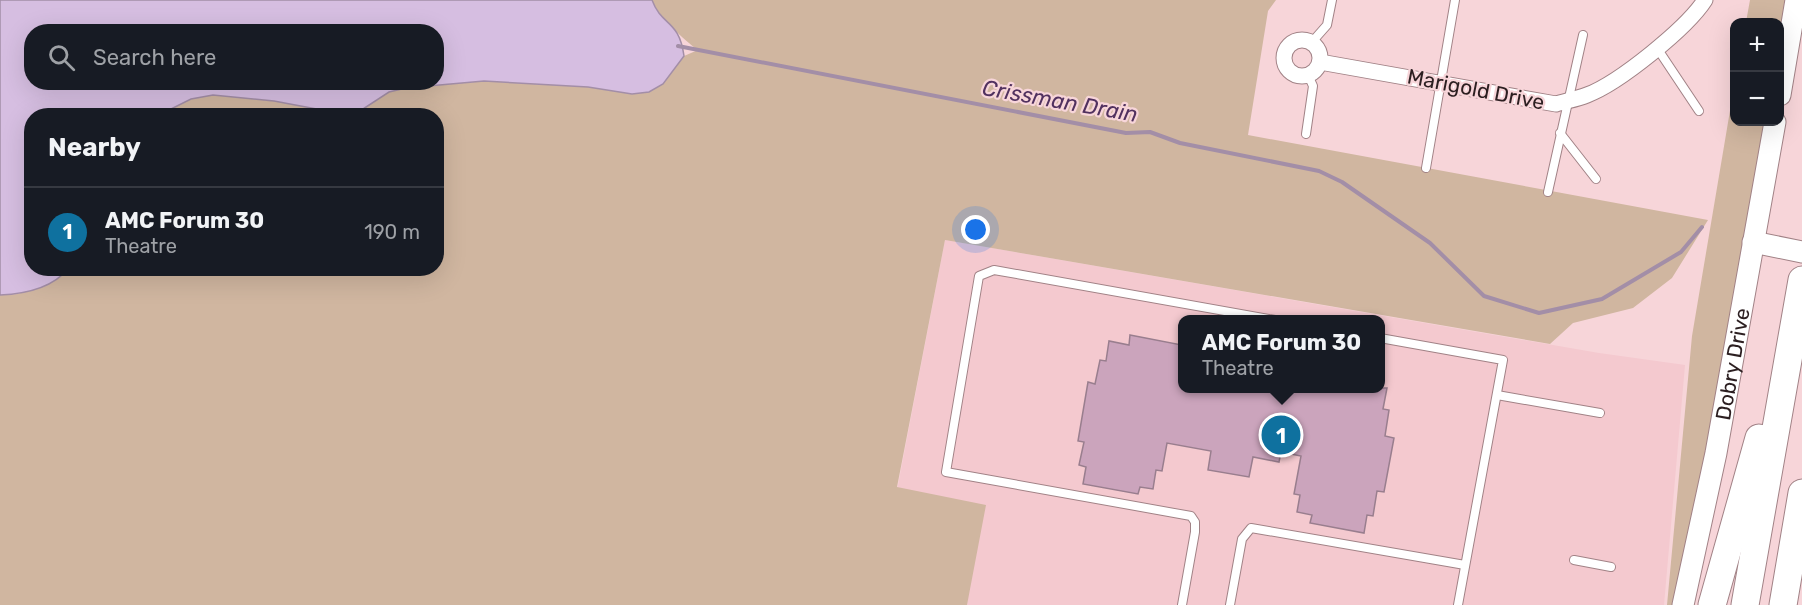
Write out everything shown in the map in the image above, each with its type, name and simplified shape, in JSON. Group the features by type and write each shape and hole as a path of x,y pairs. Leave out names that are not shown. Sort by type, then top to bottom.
{"highway":[{"path":"1745,605 1802,280"},
{"path":"1712,605 1797,307"},
{"path":"1783,605 1802,493"}],"street":[{"name":"Marigold Drive","path":"1320,62 1556,104 1588,95 1617,79 1695,16 1705,0"},
{"path":"1783,72 1796,0"},
{"path":"1299,39 1312,42 1319,51 1320,62 1308,75 1294,75 1285,65 1284,52 1288,46 1299,39"},
{"name":"Dobry Drive","path":"1683,605 1716,453 1774,126"},
{"path":"1753,242 1802,252"}],"lane":[{"path":"1312,42 1327,25 1332,0"},
{"path":"1426,168 1455,0"},
{"path":"1548,192 1583,35"},
{"path":"1656,47 1699,111"},
{"path":"1306,134 1313,86 1308,75"},
{"path":"1560,133 1596,179"},
{"path":"1182,605 1195,532 1195,522 1191,516 946,472 979,276 994,270 1247,315"},
{"path":"1385,339 1503,360 1458,605"},
{"path":"1497,395 1600,413"},
{"path":"1230,605 1242,539 1251,528 1465,565"},
{"path":"1574,560 1611,567"}],"shaded area":[{"path":"0,0 652,0 656,9 674,29 682,44 684,56 663,84 649,92 632,94 588,87 484,81 444,85 444,24 24,24 24,90 398,90 389,92 365,108 311,108 274,101 213,95 191,99 173,108 24,108 24,276 61,276 37,289 0,295"},
{"path":"652,0 1276,0 1268,11 1248,135 1708,220 1672,278 1633,308 1573,323 1550,344 945,240 897,487 986,505 967,605 0,605 0,295 18,294 54,276 444,276 444,108 365,108 389,92 398,90 444,90 444,85 484,81 588,87 632,94 663,84 684,56 698,50 679,34"},
{"path":"1750,0 1786,0 1783,18 1747,18"},
{"path":"213,95 274,101 311,108 173,108 191,99"},
{"path":"1730,111 1730,126 1765,126 1705,464 1674,605 1667,605 1692,336"},
{"path":"945,240 1379,315 1178,315 1178,393 1385,393 1385,316 1599,353 1685,365 1664,605 875,605"}],"building":[{"path":"1130,335 1178,344 1178,393 1385,393 1385,388 1387,388 1383,409 1389,410 1385,436 1394,438 1384,492 1377,491 1373,516 1367,515 1364,533 1310,523 1312,515 1297,512 1300,495 1294,494 1301,456 1281,452 1279,462 1253,457 1249,477 1208,470 1211,451 1167,443 1162,471 1156,470 1153,489 1140,487 1138,494 1083,484 1086,467 1079,465 1084,442 1078,441 1088,382 1095,384 1100,360 1106,361 1109,341 1129,345"}],"waterway":[{"name":"Crissman Drain","path":"678,46 1126,133 1150,132 1180,143 1319,171 1342,182 1430,243 1484,296 1539,313 1602,299 1681,252 1702,227"}],"place":[{"name":"AMC Forum 30","path":"1281,435"}]}
